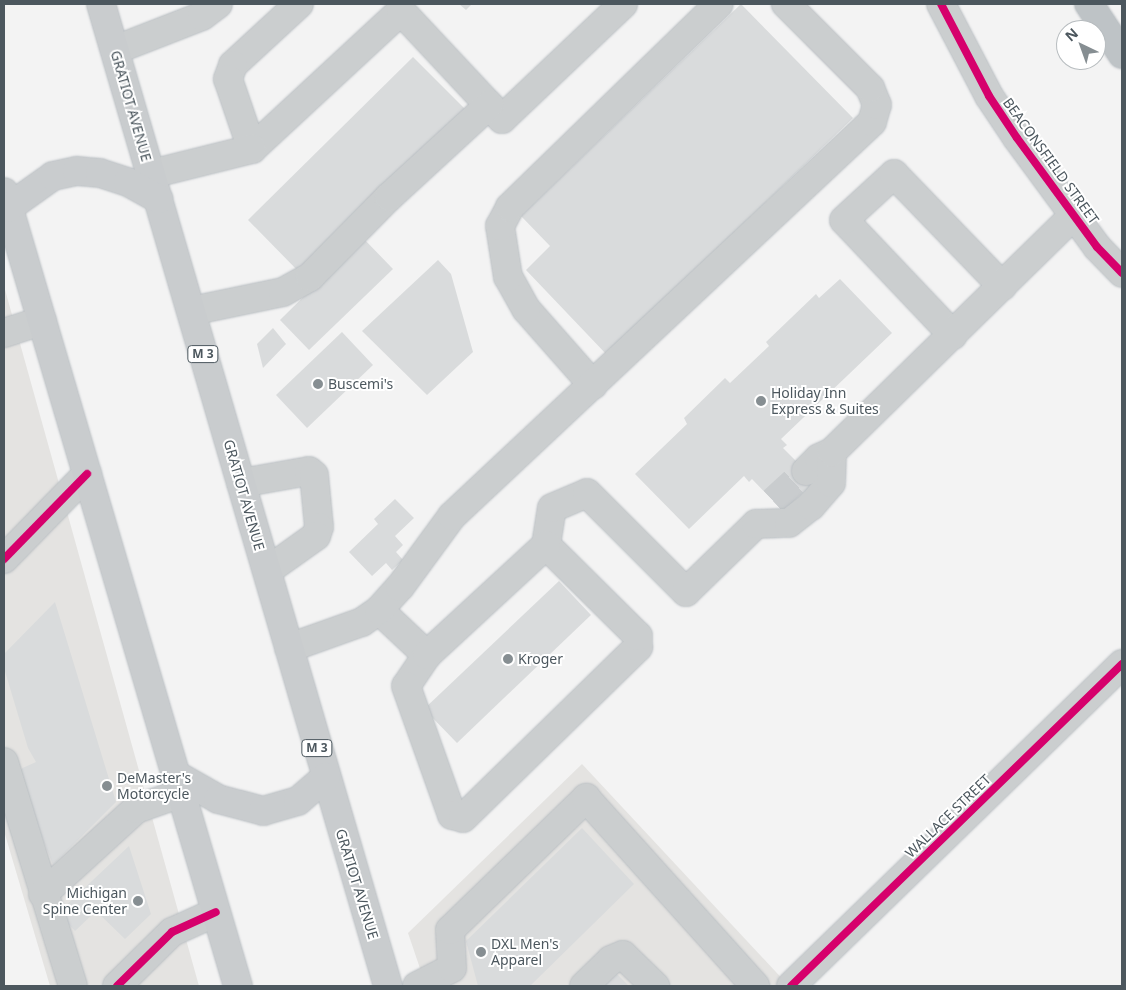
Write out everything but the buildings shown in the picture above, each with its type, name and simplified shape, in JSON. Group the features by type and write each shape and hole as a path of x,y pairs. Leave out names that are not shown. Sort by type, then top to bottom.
{"highway":[{"path":"1089,4 1122,54"}],"main road":[{"name":"GRATIOT AVENUE","path":"101,4 388,986"},
{"path":"155,186 128,182 100,173 76,171 53,176 6,200 238,986"},
{"path":"179,784 243,808 263,811 298,801 326,777"}],"street":[{"path":"114,50 174,16 202,16 218,4"},
{"path":"252,149 228,79 233,65 299,4"},
{"path":"155,186 252,149 398,7 502,119 623,4"},
{"path":"593,385 526,309 508,277 500,226 510,207 719,4"},
{"path":"289,648 362,622 379,610 400,587 452,516 872,122 876,105 870,88 786,4"},
{"name":"BEACONSFIELD STREET","path":"941,4 990,96 1097,247 1122,273"},
{"path":"191,311 282,292 310,277 389,197 489,105"},
{"path":"953,336 844,220 894,174 1002,286"},
{"path":"806,471 819,458 832,452 953,336 1074,215"},
{"path":"4,333 42,321"},
{"path":"756,524 789,523 811,506 831,483 832,452"},
{"path":"241,483 310,471 314,475 320,527 316,536 267,571"},
{"path":"4,559 87,474"},
{"path":"546,544 638,636 638,647 463,818 452,815 406,686 427,655 546,544 552,508 587,493 686,592 756,524 773,501"},
{"path":"379,610 427,655"},
{"name":"WALLACE STREET","path":"791,986 1122,664"},
{"path":"4,762 43,894 73,986"},
{"path":"43,894 136,809 179,784"},
{"path":"417,986 452,968 450,930 586,798 756,986"},
{"path":"117,986 172,932 216,912"},
{"path":"584,986 611,960 623,955 655,986"}],"shaded area":[{"path":"4,286 199,986 50,986 4,831"},
{"path":"582,764 789,986 426,986 408,933"}],"tunnel":[{"path":"773,501 806,471"}],"cycle path":[{"path":"941,4 989,96 1017,138 1097,247 1122,273"},
{"path":"4,559 87,474"},
{"path":"791,986 1122,664"},
{"path":"117,986 172,932 216,912"}],"place":[{"name":"Buscemi's","path":"318,384"},
{"name":"Holiday Inn Express & Suites","path":"761,401"},
{"name":"Kroger","path":"508,659"},
{"name":"DeMaster's Motorcycle","path":"107,786"},
{"name":"Michigan Spine Center","path":"138,901"},
{"name":"DXL Men's Apparel","path":"481,952"}]}
